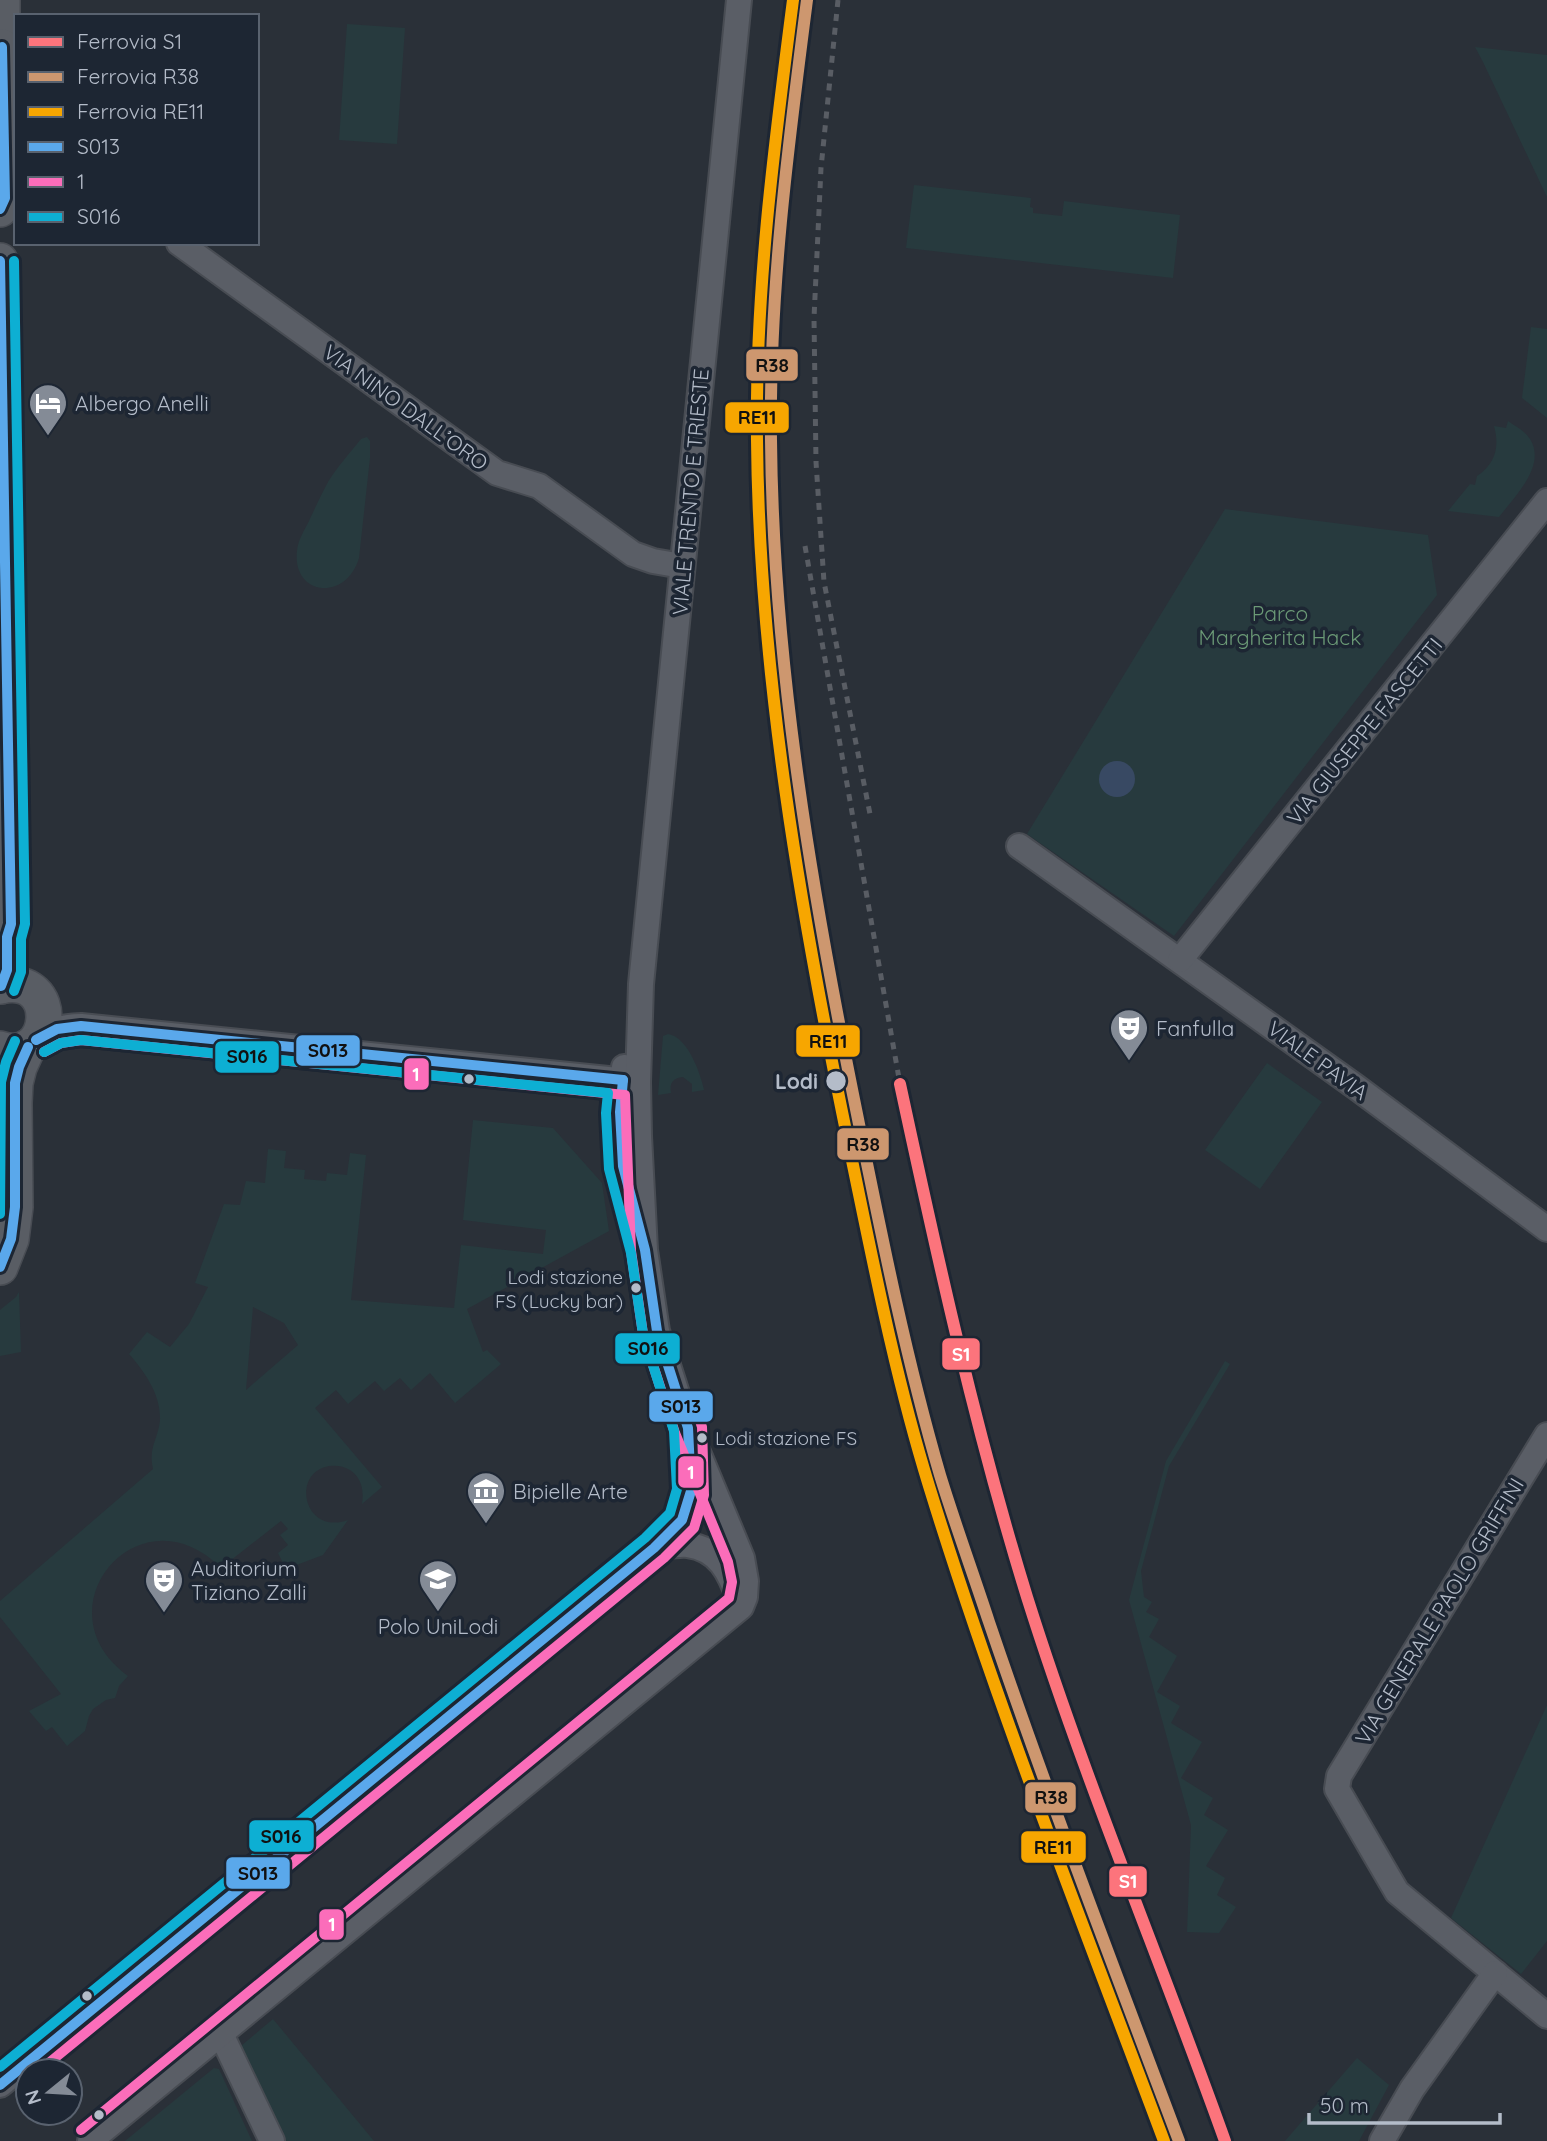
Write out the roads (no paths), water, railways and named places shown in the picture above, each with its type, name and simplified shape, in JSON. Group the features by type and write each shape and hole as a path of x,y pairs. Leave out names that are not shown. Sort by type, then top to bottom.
{"street":[{"name":"VIALE TRENTO E TRIESTE","path":"688,1428 657,1331 645,1250 630,1081 739,0"},
{"path":"0,209 5,198 9,113 2,24"},
{"name":"VIA NINO DALL’ORO","path":"182,245 497,473 539,486 633,554 653,561 682,565"},
{"path":"0,261 11,924 6,937 7,970 16,989 44,1009 45,1020 43,1031 16,1048"},
{"name":"VIA GIUSEPPE FASCETTI","path":"1180,960 1547,501"},
{"name":"VIALE PAVIA","path":"1019,846 1547,1228"},
{"path":"16,989 61,1020 81,1026 630,1081"},
{"path":"16,1048 49,1032 81,1026"},
{"path":"0,1267 11,1238 15,1207 13,1103 19,1067 16,1048"},
{"path":"0,2085 654,1548 682,1520 691,1491 688,1428"},
{"path":"90,2141 741,1607 746,1581 742,1558 688,1428"},
{"name":"VIA GENERALE PAOLO GRIFFINI","path":"1495,1973 1397,1892 1337,1789 1339,1776 1547,1435"},
{"path":"654,1548 687,1545 711,1553 731,1575 741,1607"},
{"path":"1382,2141 1412,2089 1495,1973 1547,2016"},
{"path":"221,2034 272,2141"}],"water":[{"path":"1117,761 1130,766 1135,779 1130,792 1117,797 1104,792 1099,779 1104,766"}],"railway":[{"path":"838,0 821,168 814,318 816,462 824,582 870,814"},
{"path":"805,546 900,1084"}],"rail line":[{"name":"RE11","path":"793,0 763,275 757,440 765,616 774,704 814,968 884,1314 916,1443 955,1569 1012,1733 1164,2141"},
{"name":"R38","path":"807,0 777,275 771,440 779,611 798,782 811,867 895,1298 940,1475 1034,1752 1179,2141"},
{"name":"S1","path":"900,1084 974,1406 1027,1597 1098,1802 1225,2141"}],"place":[{"name":"Albergo Anelli","path":"48,437"},
{"name":"Fanfulla","path":"1129,1062"},
{"name":"Lodi","path":"836,1081"},
{"name":"Lodi stazione FS (Lucky bar)","path":"636,1288"},
{"name":"Lodi stazione FS","path":"702,1438"},
{"name":"Bipielle Arte","path":"486,1525"},
{"name":"Polo UniLodi","path":"438,1613"},
{"name":"Auditorium Tiziano Zalli","path":"164,1614"}],"park label":[{"name":"Parco Margherita Hack","path":"1280,625"}]}
